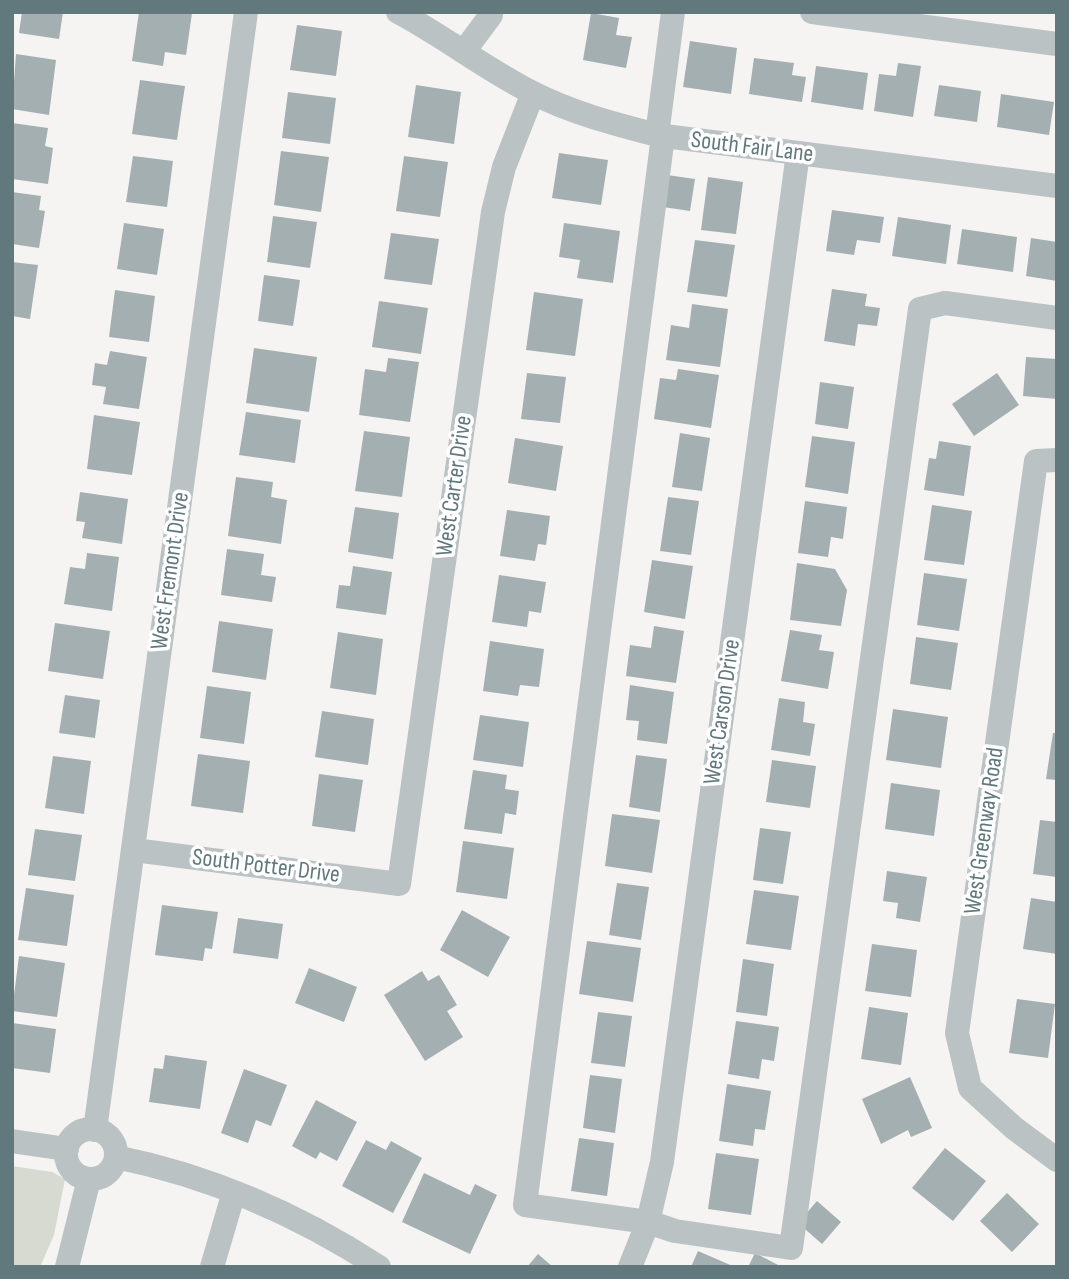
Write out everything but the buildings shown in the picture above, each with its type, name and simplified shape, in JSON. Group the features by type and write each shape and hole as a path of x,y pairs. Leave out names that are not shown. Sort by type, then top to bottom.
{"street":[{"name":"West Fremont Drive","path":"95,1130 246,12"},
{"name":"South Fair Lane","path":"398,12 533,93 602,121 660,136 1057,186"},
{"path":"674,12 525,1205 648,1222 675,1231 791,1248 920,309 945,303 1057,318"},
{"path":"812,12 1057,44"},
{"path":"465,50 491,15"},
{"name":"West Carter Drive","path":"399,884 493,212 504,167 533,93"},
{"name":"West Carson Drive","path":"630,1267 648,1222 662,1162 798,153"},
{"name":"West Greenway Road","path":"1047,460 957,1033 970,1088 1014,1128 1057,1160"},
{"name":"South Potter Drive","path":"134,850 399,884"},
{"path":"95,1130 113,1142 116,1157 107,1174 89,1179 71,1169 67,1149 75,1136 95,1130"},
{"path":"12,1141 67,1149"},
{"path":"116,1157 234,1192 323,1232 379,1267"},
{"path":"67,1267 89,1179"},
{"path":"212,1267 234,1192"}],"shaded area":[{"path":"12,1166 52,1172 65,1179 54,1235 40,1267 12,1267"}]}
